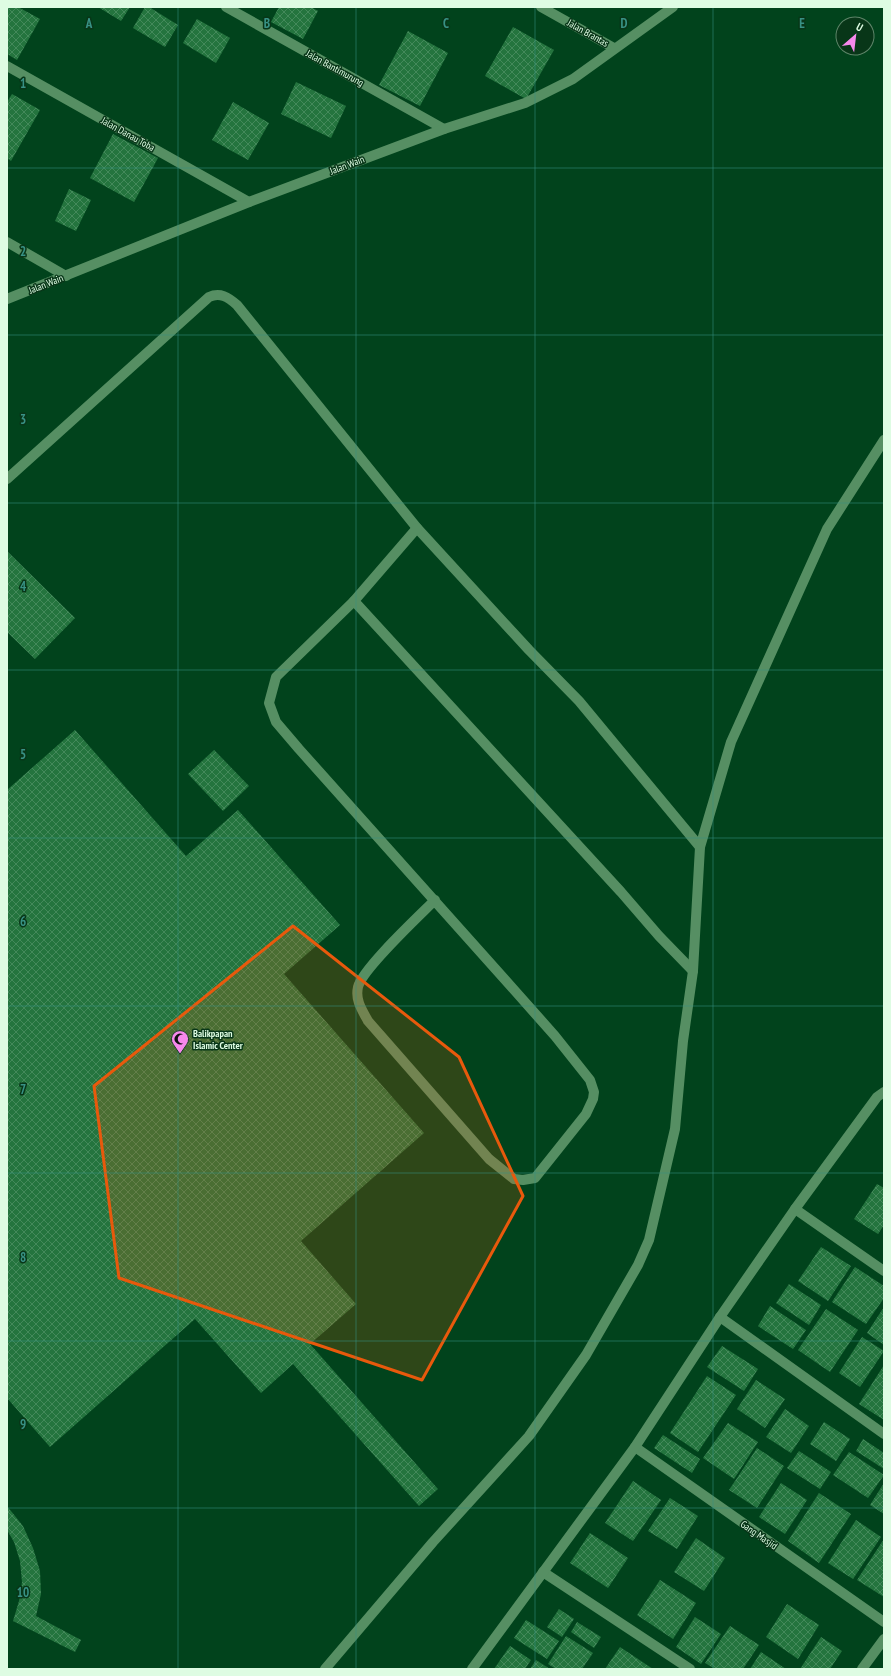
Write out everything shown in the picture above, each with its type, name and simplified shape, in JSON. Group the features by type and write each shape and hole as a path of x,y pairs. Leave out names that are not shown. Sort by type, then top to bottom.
{"street":[{"name":"Jalan Bantimurung","path":"226,7 444,129"},
{"name":"Jalan Brantas","path":"541,7 614,48"},
{"name":"Jalan Wain","path":"7,299 250,202 444,129 525,103 573,78 673,7"},
{"name":"Jalan Danau Toba","path":"7,66 250,202"},
{"path":"7,242 66,276"},
{"path":"7,479 209,296 214,294 223,295 237,305 417,528 578,701 700,847"},
{"path":"325,1669 433,1542 528,1436 586,1355 638,1265 649,1240 675,1129 683,1041 693,971 700,847 734,735 827,529 884,440"},
{"path":"417,528 354,601 276,677 269,703 276,722 298,749 435,900 555,1036 590,1080 594,1092 594,1099 586,1114 535,1178 523,1180 514,1179 489,1159 368,1021 357,1000 358,986 366,971 435,900"},
{"path":"354,601 621,892 659,936 693,971"},
{"path":"472,1669 634,1447 720,1317 795,1209 882,1097"},
{"path":"795,1209 884,1271"},
{"path":"720,1317 884,1434"},
{"name":"Gang Masjid","path":"634,1447 884,1622"},
{"path":"543,1572 690,1669"},
{"path":"862,1669 884,1639"}],"highlighted area":[{"path":"293,926 459,1057 523,1196 422,1380 119,1278 94,1086"}],"building":[{"path":"7,7 18,7 40,19 17,60 7,54"},
{"path":"98,7 130,7 121,21"},
{"path":"145,7 149,7 178,25 165,47 133,28"},
{"path":"279,7 311,7 318,11 303,39 271,22"},
{"path":"197,19 230,38 216,63 183,43"},
{"path":"513,27 554,50 526,99 485,76"},
{"path":"408,31 448,53 420,106 379,85"},
{"path":"296,82 346,106 331,138 281,114"},
{"path":"12,94 40,110 11,161 7,158 7,102"},
{"path":"233,102 269,123 248,160 212,140"},
{"path":"113,134 158,158 134,202 90,178"},
{"path":"69,189 91,200 76,231 55,221"},
{"path":"7,551 75,618 35,659 7,632"},
{"name":"Balikpapan Islamic Center","path":"75,730 186,856 238,810 340,925 284,974 424,1133 301,1241 356,1304 310,1344 438,1489 419,1506 293,1364 261,1393 195,1319 50,1447 7,1398 7,790"},
{"path":"214,750 249,786 223,811 188,774"},
{"path":"877,1184 884,1188 884,1225 878,1234 854,1219"},
{"path":"821,1247 851,1266 828,1301 798,1281"},
{"path":"855,1267 884,1286 884,1298 866,1324 832,1302"},
{"path":"789,1284 821,1305 809,1325 776,1303"},
{"path":"770,1306 806,1330 793,1349 758,1326"},
{"path":"884,1307 884,1345 867,1333"},
{"path":"826,1309 858,1330 830,1372 798,1350"},
{"path":"862,1337 884,1351 860,1387 839,1373"},
{"path":"722,1346 758,1369 744,1391 707,1367"},
{"path":"884,1365 884,1420 859,1404"},
{"path":"707,1376 736,1395 698,1452 670,1433"},
{"path":"756,1380 785,1399 765,1428 737,1409"},
{"path":"785,1409 809,1426 791,1453 766,1437"},
{"path":"824,1422 850,1439 836,1461 810,1444"},
{"path":"728,1423 758,1442 734,1479 703,1458"},
{"path":"663,1435 700,1459 692,1473 654,1448"},
{"path":"863,1439 884,1453 884,1469 856,1451"},
{"path":"757,1448 784,1466 757,1508 729,1490"},
{"path":"799,1451 831,1472 820,1489 787,1468"},
{"path":"849,1452 884,1475 868,1498 833,1475"},
{"path":"633,1481 661,1500 633,1541 605,1523"},
{"path":"781,1483 807,1500 785,1534 759,1517"},
{"path":"884,1483 884,1514 870,1505"},
{"path":"819,1493 851,1514 819,1563 788,1541"},
{"path":"670,1498 698,1516 677,1549 648,1531"},
{"path":"7,1506 23,1526 33,1548 40,1571 41,1594 36,1616 81,1640 75,1652 13,1621 19,1601 22,1582 20,1561 14,1542 7,1530"},
{"path":"856,1520 881,1537 853,1579 828,1563"},
{"path":"590,1533 628,1558 608,1588 570,1563"},
{"path":"696,1538 725,1558 704,1591 674,1572"},
{"path":"884,1539 884,1597 857,1580"},
{"path":"660,1580 696,1603 673,1639 637,1615"},
{"path":"787,1604 819,1625 798,1659 766,1637"},
{"path":"559,1609 574,1619 562,1637 547,1627"},
{"path":"695,1617 721,1634 701,1664 676,1647"},
{"path":"526,1620 559,1641 547,1659 514,1638"},
{"path":"577,1622 601,1637 594,1648 571,1632"},
{"path":"730,1626 759,1645 743,1669 715,1669 705,1663"},
{"path":"566,1636 593,1653 582,1669 556,1669 548,1664"},
{"path":"821,1637 842,1651 830,1669 800,1669"},
{"path":"510,1646 531,1660 525,1669 494,1669"},
{"path":"620,1647 653,1669 605,1669"},
{"path":"761,1652 786,1669 750,1669"},
{"path":"536,1660 550,1669 530,1669"}],"place":[{"name":"Balikpapan Islamic Center","path":"180,1054"}]}
